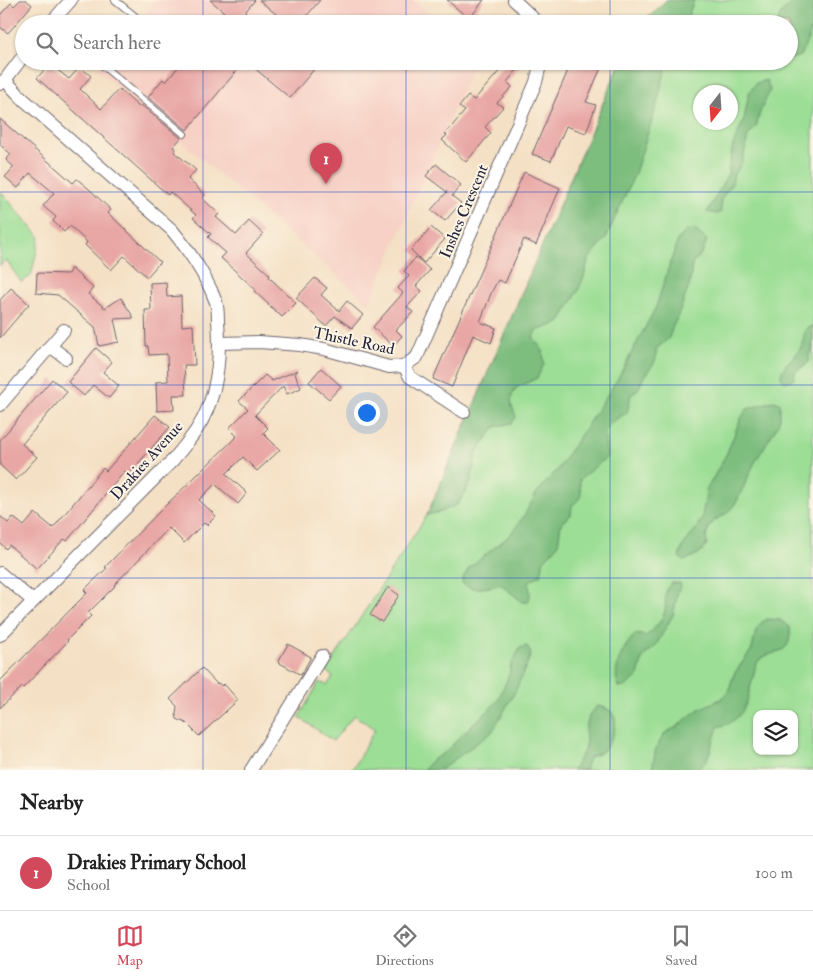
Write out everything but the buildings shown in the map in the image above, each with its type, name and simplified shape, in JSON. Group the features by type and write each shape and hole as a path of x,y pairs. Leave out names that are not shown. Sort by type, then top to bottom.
{"street":[{"path":"59,15 71,0"},
{"path":"514,0 530,15"},
{"path":"3,82 15,67"},
{"name":"Inshes Crescent","path":"404,366 417,357 423,344 536,82 539,70"},
{"name":"Drakies Avenue","path":"0,635 173,460 197,428 209,401 217,374 220,343 217,304 204,275 191,253 172,230 3,82"},
{"path":"0,405 64,330"},
{"name":"Thistle Road","path":"220,343 259,342 300,345 324,349 389,366 404,366 410,377 464,412"},
{"path":"50,346 66,358"},
{"path":"0,573 33,601"},
{"path":"251,770 322,656"}],"lane":[{"path":"115,0 133,15"},
{"path":"108,70 184,134"}],"shaded area":[{"path":"156,0 413,0 430,15 144,15"},
{"path":"98,70 471,70 369,303"}],"green space":[{"path":"666,0 694,0 688,15 651,15"},
{"path":"677,0 813,0 813,770 352,770 375,729 354,715 333,741 299,717 319,682 327,685 333,677 326,671 427,515 617,70 798,70 798,15 666,15"},
{"path":"794,0 813,0 811,30 800,56 798,57 798,15 780,15"},
{"path":"617,70 666,70 635,173 606,238 588,260 584,277 577,293 559,323 536,331 533,337 543,351 544,364 537,378 516,388 512,395 511,404 516,417 512,423 495,427 476,453 471,482 458,504 441,512 427,515"},
{"path":"766,80 770,90 760,112 756,127 748,136 740,167 734,174 732,184 721,199 721,212 717,214 707,212 728,174 733,145 744,119 749,93 756,83"},
{"path":"0,191 40,237 31,276 21,282 6,260 0,266"},
{"path":"695,230 707,240 705,247 692,264 690,283 669,338 656,349 656,359 638,389 631,395 627,413 608,425 605,434 607,457 580,479 581,494 579,499 572,505 571,515 561,523 558,545 544,560 541,575 529,581 530,596 528,602 522,602 502,585 471,588 462,583 469,568 510,535 524,516 536,494 558,469 617,380 656,307 678,239 687,231"},
{"path":"813,325 813,350 809,353 809,362 795,372 794,379 785,382 781,378 781,373 800,348 805,330"},
{"path":"773,401 780,403 780,419 755,462 736,503 709,527 706,537 707,544 702,552 684,561 679,557 683,546 696,529 702,517 707,489 727,453 740,420 747,409"},
{"path":"672,583 680,583 681,586 678,591 673,615 655,647 643,657 638,676 625,687 619,687 616,674 623,651 636,634 646,636 658,624 664,614 667,590"},
{"path":"767,619 780,620 790,627 788,645 778,652 761,658 757,663 744,708 735,719 728,724 718,727 707,760 698,770 652,770 656,748 665,733 675,728 699,709 721,699 728,692 734,674 752,649 756,630"},
{"path":"527,646 531,654 516,690 492,732 440,770 423,770 432,760 443,754 498,700 509,675 511,664 520,648"},
{"path":"597,706 604,707 613,714 615,729 613,735 604,750 589,758 585,770 573,770 584,751 585,730 589,716"}],"place":[{"name":"Drakies Primary School","path":"326,184"}]}
